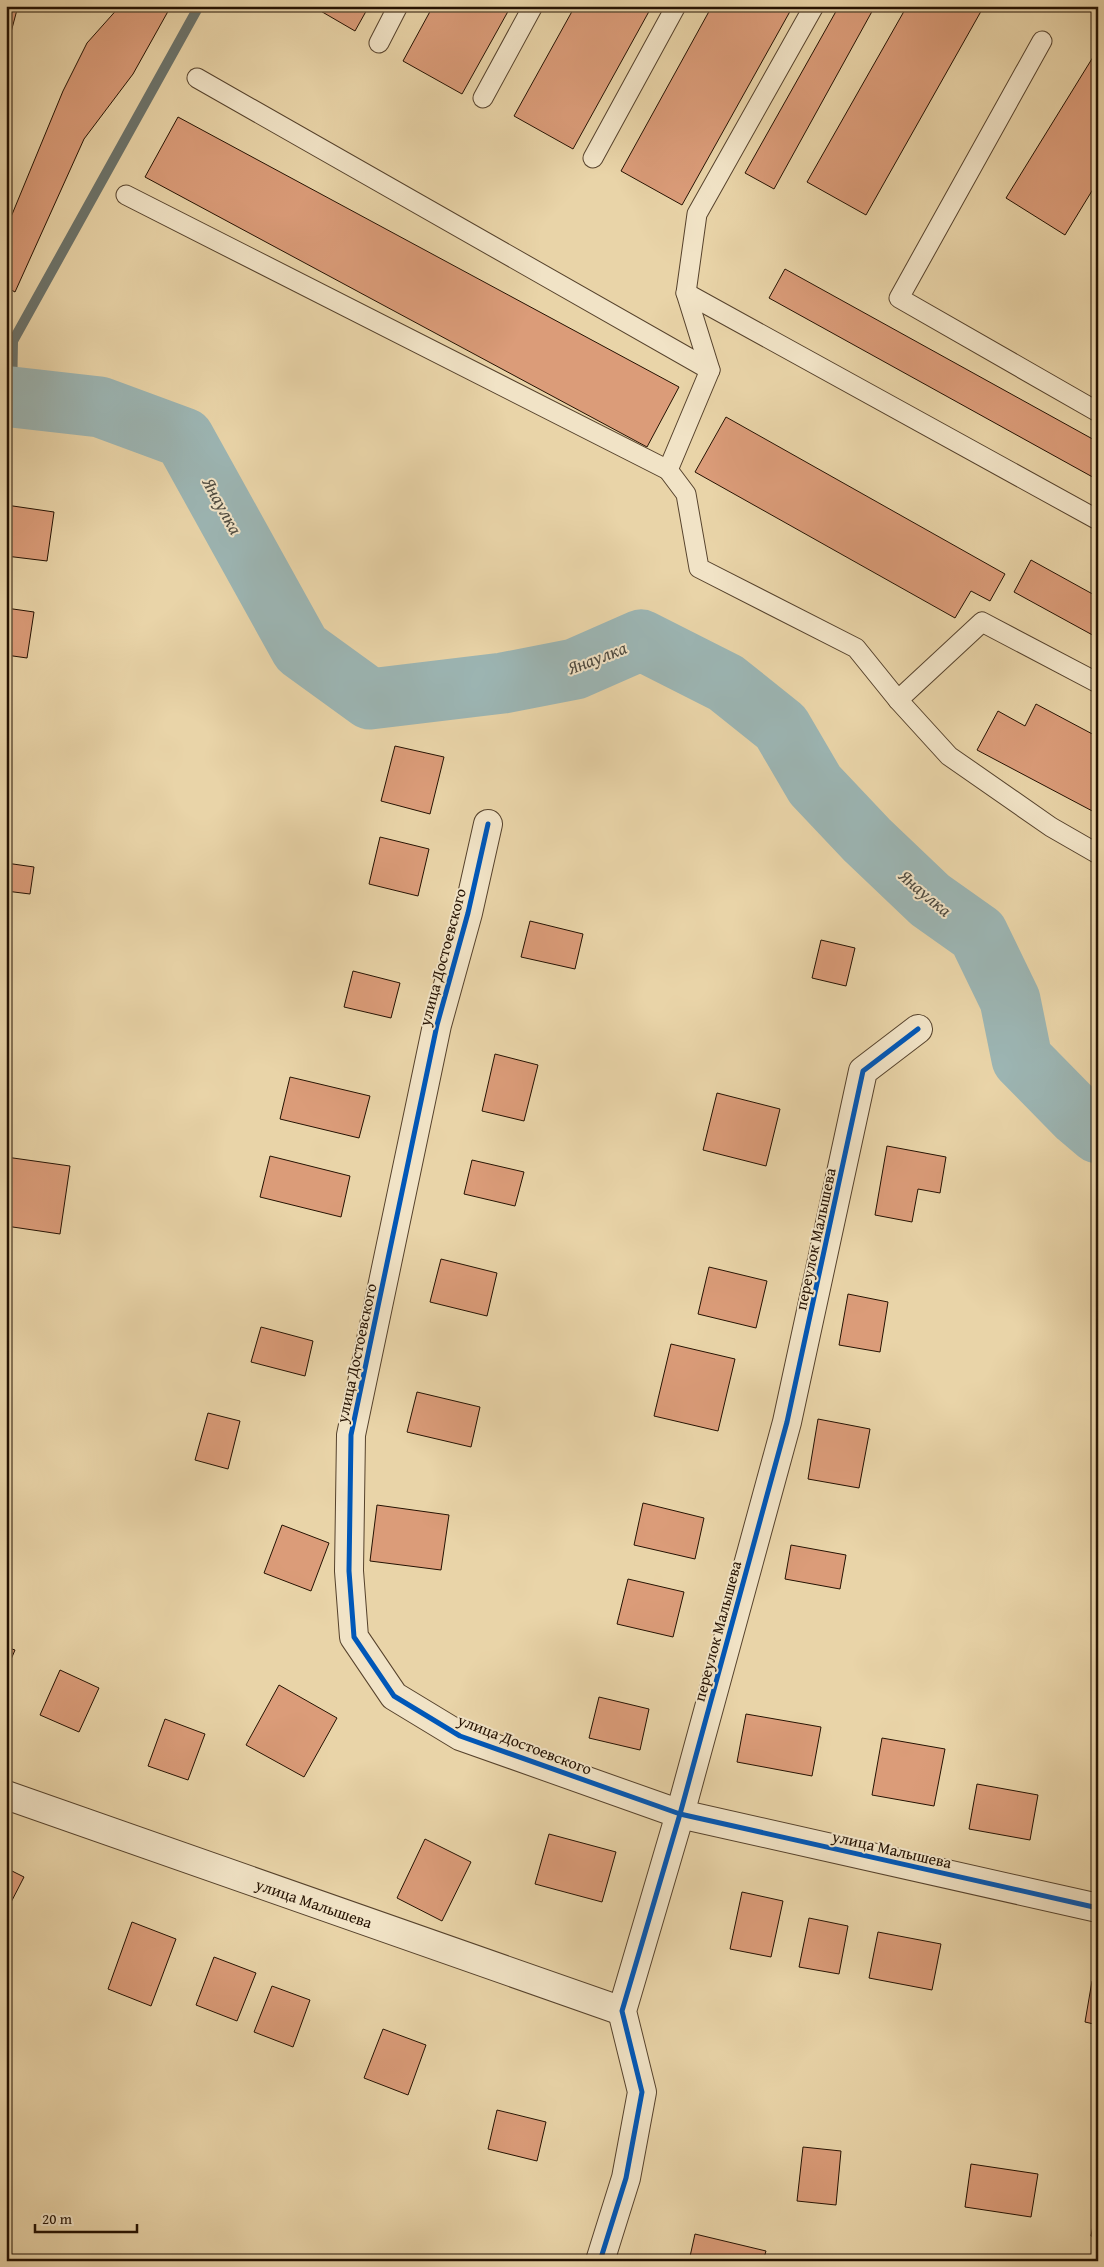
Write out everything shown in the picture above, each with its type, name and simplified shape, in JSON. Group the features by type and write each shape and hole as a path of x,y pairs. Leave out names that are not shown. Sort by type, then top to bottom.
{"street":[{"name":"улица Достоевского","path":"488,824 468,913 437,1025 351,1436 349,1571 354,1637 394,1696 460,1736 680,1814"},
{"name":"переулок Малышева","path":"622,2011 680,1814 787,1422 863,1070 918,1028"},
{"name":"улица Малышева","path":"6,1795 622,2011"},
{"name":"улица Малышева","path":"680,1814 1098,1908"},
{"path":"600,2261 626,2178 642,2092 622,2011"}],"lane":[{"path":"379,43 398,6"},
{"path":"483,98 533,6"},
{"path":"593,158 676,6"},
{"path":"668,470 710,370 686,293 698,214 814,6"},
{"path":"1042,41 899,298 1098,412"},
{"path":"197,78 710,370"},
{"path":"126,195 668,470 686,494 700,568 856,648 898,700 949,756 1051,827 1098,854"},
{"path":"686,293 1098,520"},
{"path":"898,700 982,622 1098,683"}],"building":[{"path":"6,6 18,6 6,51"},
{"path":"120,6 171,6 133,74 84,139 15,292 6,287 6,229 63,91 87,43"},
{"path":"312,6 369,6 355,31"},
{"path":"433,6 511,6 462,94 403,61"},
{"path":"575,6 652,6 573,149 514,116"},
{"path":"712,6 793,6 682,205 621,171"},
{"path":"839,6 875,6 774,189 745,173"},
{"path":"907,6 984,6 866,215 807,182"},
{"path":"1098,49 1098,181 1065,235 1006,198"},
{"path":"178,117 679,387 647,447 145,177"},
{"path":"785,269 1098,442 1098,480 769,298"},
{"path":"726,417 1005,574 990,601 971,591 955,618 695,472"},
{"path":"6,505 54,512 47,561 6,556"},
{"path":"1031,560 1098,597 1098,638 1014,592"},
{"path":"6,608 34,612 27,658 6,655"},
{"path":"1036,704 1098,737 1098,814 977,750 998,711 1025,726"},
{"path":"395,746 444,757 430,814 381,801"},
{"path":"380,837 429,849 418,896 369,884"},
{"path":"6,863 34,867 30,894 6,891"},
{"path":"530,921 583,934 575,969 521,957"},
{"path":"821,940 855,948 846,986 812,978"},
{"path":"353,971 400,983 391,1018 344,1007"},
{"path":"495,1054 538,1065 524,1121 482,1111"},
{"path":"290,1077 370,1096 359,1138 280,1119"},
{"path":"717,1093 780,1109 766,1166 703,1150"},
{"path":"887,1146 946,1157 940,1193 918,1189 912,1222 875,1215"},
{"path":"270,1156 350,1176 341,1217 260,1197"},
{"path":"6,1157 70,1166 60,1234 6,1226"},
{"path":"472,1160 524,1172 515,1206 464,1194"},
{"path":"441,1259 497,1273 487,1316 430,1302"},
{"path":"709,1267 767,1281 756,1328 698,1314"},
{"path":"848,1294 888,1302 880,1352 839,1345"},
{"path":"261,1327 313,1341 305,1376 251,1362"},
{"path":"671,1344 735,1359 718,1431 654,1416"},
{"path":"417,1392 480,1407 471,1447 407,1432"},
{"path":"208,1413 240,1421 228,1469 195,1460"},
{"path":"818,1419 870,1429 859,1488 808,1479"},
{"path":"643,1503 704,1518 695,1559 634,1545"},
{"path":"377,1505 449,1515 441,1570 370,1561"},
{"path":"282,1525 329,1543 311,1591 264,1573"},
{"path":"791,1545 846,1555 840,1589 785,1579"},
{"path":"628,1579 684,1592 673,1637 617,1624"},
{"path":"6,1647 15,1650 6,1671"},
{"path":"60,1670 99,1688 79,1732 40,1715"},
{"path":"279,1685 337,1718 304,1777 246,1745"},
{"path":"599,1697 649,1709 640,1750 589,1738"},
{"path":"746,1714 821,1727 812,1776 737,1762"},
{"path":"165,1719 205,1734 188,1780 148,1766"},
{"path":"882,1738 945,1749 934,1806 872,1795"},
{"path":"977,1784 1038,1795 1030,1840 969,1829"},
{"path":"549,1834 616,1852 602,1902 535,1884"},
{"path":"425,1839 471,1862 442,1921 397,1898"},
{"path":"6,1868 24,1877 6,1912"},
{"path":"742,1892 783,1901 771,1957 730,1949"},
{"path":"809,1918 848,1926 839,1974 799,1967"},
{"path":"132,1922 176,1939 151,2006 108,1989"},
{"path":"878,1932 941,1944 932,1990 869,1978"},
{"path":"214,1957 256,1973 237,2021 196,2005"},
{"path":"1092,1981 1098,1982 1098,2025 1085,2022"},
{"path":"272,1986 310,2000 293,2047 254,2032"},
{"path":"383,2029 426,2045 408,2095 364,2078"},
{"path":"497,2110 546,2122 537,2161 488,2149"},
{"path":"803,2147 841,2151 836,2205 797,2201"},
{"path":"971,2164 1038,2174 1031,2217 965,2207"},
{"path":"1098,2199 1098,2238 1091,2236"},
{"path":"695,2234 766,2251 763,2261 689,2261"}],"waterway":[{"path":"12,397 13,341 199,6"},
{"name":"Янаулка","path":"6,398 12,397 100,407 184,438 301,649 370,699 503,683 575,669 641,640 726,683 781,727 815,785 867,840 930,900 978,934 1010,1000 1022,1059 1078,1116 1098,1133"}],"cycle path":[{"path":"488,824 468,913 437,1025 351,1435 349,1571 354,1637 394,1696 460,1736 680,1814 1098,1908"},
{"path":"600,2261 626,2178 642,2092 622,2011 680,1814 787,1422 863,1071 918,1029"}]}
